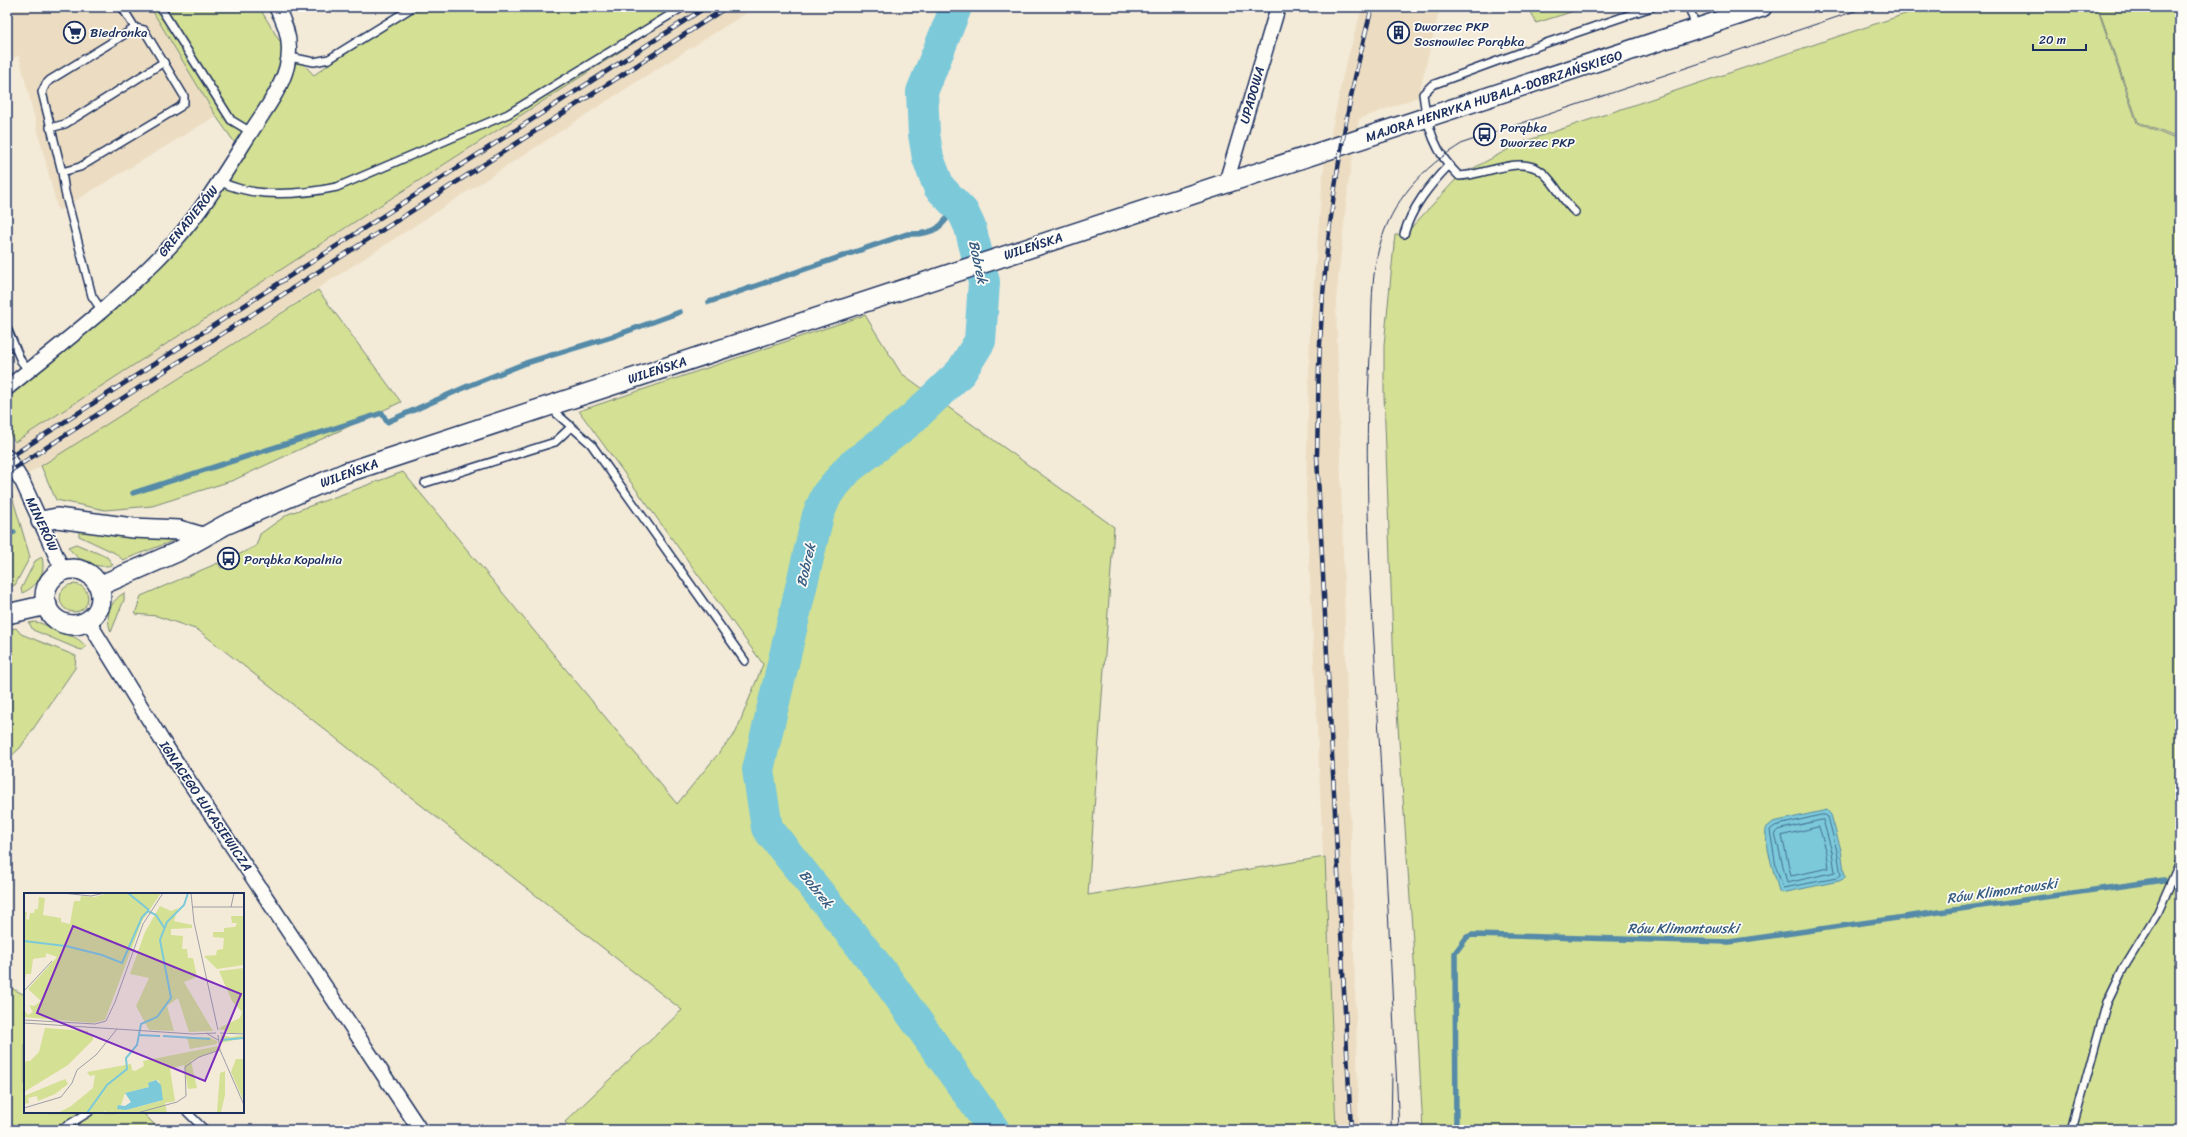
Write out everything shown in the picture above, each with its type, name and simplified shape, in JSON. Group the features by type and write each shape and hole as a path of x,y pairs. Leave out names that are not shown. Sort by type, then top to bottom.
{"street":[{"name":"GRENADIERÓW","path":"7,388 102,311 175,241 219,181 280,85 290,57 291,45 288,34 276,7"},
{"name":"UPADOWA","path":"1226,183 1278,7"},
{"name":"MAJORA HENRYKA HUBALA-DOBRZAŃSKIEGO","path":"1226,183 1426,119 1762,7"},
{"name":"WILEŃSKA","path":"99,586 176,552 276,501 345,473 1226,183"},
{"name":"MINERÓW","path":"7,457 23,483 63,571"},
{"path":"41,521 57,518 133,528 179,530 203,537"},
{"path":"71,570 88,573 99,586 101,596 100,606 96,614 88,621 72,625 64,623 56,619 47,605 47,589 50,582 63,571 71,570"},
{"path":"7,614 47,605"},
{"name":"IGNACEGO ŁUKASIEWICZA","path":"88,621 161,739 420,1130"}],"lane":[{"path":"122,7 135,28"},
{"path":"160,7 231,120 251,132"},
{"path":"290,57 314,62 329,59 413,7"},
{"path":"219,181 236,190 283,194 312,192 337,187 508,114 682,7"},
{"path":"1575,212 1565,204 1543,172 1533,165 1521,164 1479,175 1459,176 1448,166 1436,147 1426,119 1423,94 1432,85 1549,42 1652,7"},
{"path":"1689,7 1697,29"},
{"path":"62,172 80,167 180,107 184,102 184,96 144,30 135,28 46,84 42,97 92,296 102,311"},
{"path":"50,128 65,124 164,62"},
{"path":"1404,234 1418,203 1434,181 1448,166"},
{"path":"7,328 21,361 29,371"},
{"path":"553,404 557,414 570,428 591,444 745,661"},
{"path":"425,483 554,442 570,428"},
{"path":"2072,1130 2107,1002 2123,969 2158,912 2180,862"},
{"path":"60,1130 87,1113"},
{"path":"187,1113 205,1130"}],"shaded area":[{"path":"7,7 150,7 216,116 58,211 19,56 7,60"},
{"path":"687,7 756,7 641,79 101,429 7,487 7,447"},
{"path":"1362,7 1415,7 1439,12 1418,97 1359,119 1349,178 1336,300 1359,1130 1336,1130 1306,493 1310,331 1323,173 1343,75"}],"green space":[{"path":"150,7 259,7 279,40 314,75 408,7 687,7 15,442 7,430 7,399 101,321 186,240 244,156 216,116"},
{"path":"1529,7 1587,7 1536,23"},
{"path":"1926,7 2097,7 2137,123 2180,141 2180,1130 1423,1130 1413,942 1394,668 1384,396 1384,345 1395,235 1409,234 1409,230 1459,176 1520,143"},
{"path":"2098,7 2180,7 2180,139 2138,122"},
{"path":"318,290 401,402 234,480 152,506 105,510 56,500 41,466"},
{"path":"865,315 901,373 1114,527 1088,895 1325,857 1336,1130 571,1130 565,1122 682,1010 198,630 157,616 135,614 141,596 218,563 221,568 239,560 238,555 256,546 260,534 288,514 403,472 677,804 736,732 763,664 579,411"},
{"path":"9,486 30,557 15,585 7,587 7,487"},
{"path":"79,527 178,539 123,560 115,553 79,536"},
{"path":"76,544 107,557 113,565 100,566 82,560 77,557 68,547"},
{"path":"42,557 43,569 40,579 32,587 22,593 21,589 35,561"},
{"path":"74,584 84,588 88,598 84,608 74,612 64,608 60,598 64,588"},
{"path":"124,593 124,600 111,632 108,620 110,610 115,601"},
{"path":"35,622 76,638 86,647 82,650 78,649 33,630 29,623"},
{"path":"16,628 21,634 76,656 75,668 20,748 7,760 7,630"},
{"path":"7,986 24,994 24,1113 143,1113 160,1130 7,1130"}],"water":[{"path":"2180,66 2180,92 2177,85 2177,79"},
{"path":"1827,810 1831,815 1841,850 1845,878 1839,881 1782,893 1779,891 1770,859 1766,828 1773,822"}],"waterway":[{"name":"Bobrek","path":"956,7 922,92 924,134 928,158 939,187 963,212 970,227 984,282 980,341 961,372 911,420 849,468 827,494 818,515 758,770 767,828 881,971 994,1130"},
{"path":"709,302 907,234 917,234 931,231 942,225 956,205"},
{"path":"133,493 382,413 387,422 468,386 526,363 614,336 680,312"},
{"path":"7,534 14,532"},
{"name":"Rów Klimontowski","path":"1456,1130 1455,953 1467,937 1472,935 1729,942 2164,880"}],"tram line":[{"path":"1399,1130 1372,605 1367,454 1372,294 1376,259 1384,231 1400,200 1410,187 1422,174 1448,152 1463,143 1867,7"},
{"path":"1391,1130 1392,1074"}],"railway":[{"path":"7,459 706,7"},
{"path":"7,473 727,7"},
{"path":"1351,1130 1317,456 1322,301 1331,216 1352,90 1372,7"}],"place":[{"name":"Biedronka","path":"75,32"},
{"name":"Dworzec PKP Sosnowiec Porąbka","path":"1399,33"},
{"name":"Porąbka Dworzec PKP","path":"1485,134"},
{"name":"Porąbka Kopalnia","path":"228,559"}]}
